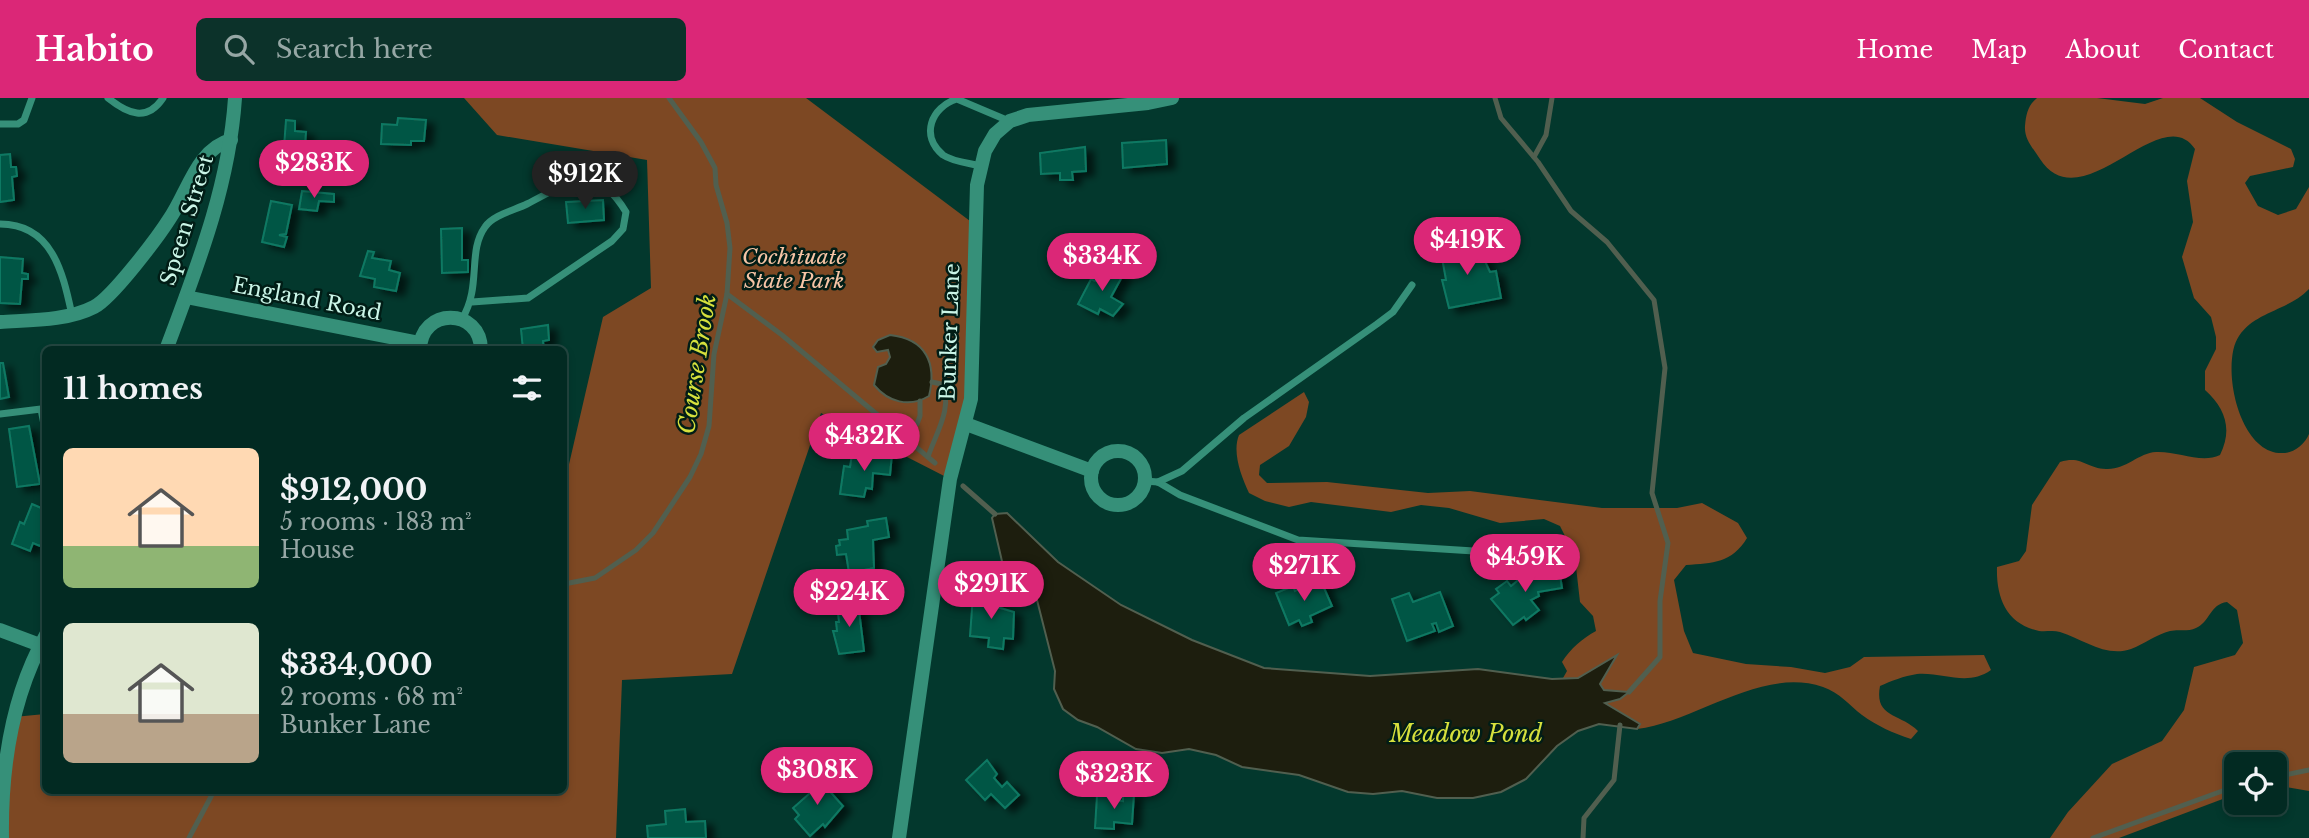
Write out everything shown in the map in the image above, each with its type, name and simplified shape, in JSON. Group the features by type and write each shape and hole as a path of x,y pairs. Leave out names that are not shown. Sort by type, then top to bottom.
{"street":[{"name":"Speen Street","path":"168,346 214,216 231,140 235,98"},
{"path":"1010,121 1028,115 1148,103 1172,98"},
{"name":"Bunker Lane","path":"899,838 950,479 966,424 973,375 974,224 981,166 995,134 1010,121"},
{"path":"0,322 72,314 97,306 170,218 207,155 216,146 231,140"},
{"name":"England Road","path":"186,297 415,346"},
{"name":"England Road","path":"420,346 428,327 435,321 453,317 462,319"},
{"path":"462,319 476,330 480,346"},
{"path":"966,424 1092,471"},
{"path":"1118,451 1138,460 1152,481 1127,504 1112,505 1100,499 1094,491 1092,471 1102,456 1118,451"},
{"path":"0,629 42,640"},
{"path":"2,838 8,738 21,692 42,642"}],"lane":[{"path":"0,124 18,124 24,120 32,98"},
{"path":"108,98 127,112 141,114 156,108 163,98"},
{"path":"981,166 949,159 941,153 930,135 930,122 936,111 957,99 1010,121"},
{"path":"462,319 472,302 476,246 486,225 573,180 594,182 608,188 626,212 623,229 612,241 527,298 472,302"},
{"path":"0,225 27,230 48,246 61,267 72,314"},
{"path":"1152,481 1182,471 1244,418 1393,312 1412,285"},
{"path":"0,414 42,408"},
{"path":"1152,481 1180,495 1298,540 1539,555"}],"green space":[{"name":"Cochituate State Park","path":"464,98 806,98 974,224 973,375 950,479 821,413 732,674 622,680 616,838 2,838 14,717 42,714 42,794 567,794 567,473 603,317 651,288 647,160 497,135"},
{"path":"2037,98 2097,98 2145,104 2163,98 2200,98 2237,122 2291,149 2295,159 2293,167 2250,176 2245,183 2258,206 2278,215 2296,209 2309,187 2309,289 2292,302 2254,321 2246,328 2239,336 2234,349 2232,366 2237,406 2255,440 2269,450 2285,453 2299,447 2309,434 2309,791 2287,787 2287,752 2224,752 2224,799 2119,838 2050,838 2068,812 2112,764 2162,741 2184,710 2194,667 2235,655 2243,643 2237,610 2227,602 2217,606 2196,628 2170,631 2131,649 2113,651 2095,647 2060,632 2039,631 2028,627 2011,616 2001,599 1997,567 2019,561 2026,551 2032,505 2060,462 2074,460 2099,468 2113,469 2156,452 2197,458 2213,457 2220,455 2226,436 2222,412 2205,390 2205,371 2216,349 2216,337 2211,317 2194,298 2182,257 2193,222 2187,181 2195,149 2180,137 2162,138 2099,171 2077,177 2057,175 2040,159 2026,135 2025,126 2031,104"},
{"path":"1304,392 1309,402 1306,417 1289,446 1260,465 1259,475 1267,483 1327,482 1428,493 1470,491 1602,508 1677,508 1702,503 1738,523 1747,538 1728,557 1713,562 1686,565 1674,580 1684,631 1693,653 1746,664 1791,667 1825,673 1850,667 1864,657 1984,655 1991,670 1973,678 1917,674 1880,686 1879,696 1885,710 1918,731 1911,739 1873,723 1829,690 1800,682 1752,689 1682,717 1637,729 1640,724 1603,702 1627,692 1604,690 1600,683 1616,656 1578,678 1563,678 1567,671 1562,662 1565,657 1577,644 1596,631 1593,616 1580,602 1575,558 1560,526 1544,519 1500,523 1449,508 1421,505 1391,512 1311,502 1289,507 1265,501 1249,493 1237,456 1239,435"}],"water":[{"path":"890,335 912,342 926,355 931,373 929,396 914,402 899,401 886,396 874,385 878,367 886,364 890,357 888,350 877,352 873,347 878,340"},
{"name":"Meadow Pond","path":"1007,513 1058,562 1121,605 1192,640 1264,668 1370,676 1478,669 1552,679 1578,678 1617,655 1600,684 1604,690 1629,692 1620,699 1605,703 1640,724 1637,729 1599,724 1578,731 1557,746 1526,779 1501,792 1473,798 1437,798 1402,791 1373,794 1348,792 1299,775 1242,767 1216,755 1189,749 1162,753 1136,749 1097,727 1078,720 1063,709 1054,689 1055,671 1037,600 1004,570 992,518 995,514"}],"building":[{"path":"398,118 426,120 424,141 411,141 411,145 381,144 382,124 397,125"},
{"path":"286,120 295,121 295,131 306,132 304,161 283,160"},
{"path":"1166,140 1167,164 1123,168 1122,143"},
{"path":"1085,147 1086,171 1072,172 1073,180 1060,180 1060,173 1041,174 1040,153"},
{"path":"10,154 11,167 16,167 17,176 12,177 14,200 0,202 0,155"},
{"path":"302,191 334,194 334,202 319,201 317,211 299,209"},
{"path":"603,200 604,220 568,223 566,202"},
{"path":"271,201 292,205 286,234 279,235 287,237 284,247 262,242"},
{"path":"462,228 462,260 468,260 468,272 442,273 441,229"},
{"path":"1468,242 1471,259 1483,257 1490,272 1496,271 1501,298 1449,308 1442,280 1446,280 1440,247"},
{"path":"368,251 374,252 372,258 391,261 389,270 400,273 396,291 374,287 375,279 360,276"},
{"path":"0,257 23,259 22,273 28,274 28,279 22,279 20,304 0,303"},
{"path":"1103,265 1123,275 1111,297 1123,304 1113,316 1100,309 1098,314 1078,304 1091,279 1095,281"},
{"path":"548,325 549,340 543,341 544,346 523,346 521,329"},
{"path":"0,363 3,363 9,397 0,399"},
{"path":"29,426 40,484 17,487 9,429"},
{"path":"874,452 892,454 890,475 873,473 872,489 866,488 864,497 840,494 844,466 850,467 852,454 873,457"},
{"path":"32,504 42,508 42,542 40,546 33,543 30,551 12,544 20,522 24,524"},
{"path":"886,518 889,537 873,540 874,568 849,573 846,554 837,555 836,546 840,545 839,540 848,539 847,530 868,526 867,521"},
{"path":"1559,569 1562,588 1538,592 1539,596 1531,600 1539,610 1526,620 1524,617 1513,625 1491,599 1499,593 1496,589 1507,581 1511,586 1528,572"},
{"path":"1321,581 1332,606 1310,616 1312,622 1302,626 1299,620 1289,625 1276,593 1293,586 1295,591 1307,583 1308,586"},
{"path":"1440,592 1453,626 1439,632 1436,623 1432,624 1435,631 1407,641 1392,599 1409,593 1413,602"},
{"path":"973,595 998,598 997,607 1014,612 1013,639 1004,638 1003,649 988,647 989,638 970,636"},
{"path":"858,602 864,651 839,654 833,631 837,631 836,622 839,622 837,605"},
{"path":"987,760 997,774 994,778 1002,787 1007,782 1019,795 1005,808 991,794 985,800 966,780"},
{"path":"817,777 843,806 825,827 823,824 810,836 795,819 799,815 793,808 810,793 805,788"},
{"path":"1123,794 1134,794 1132,824 1114,822 1114,829 1095,828 1097,795 1115,796 1115,800 1123,801"},
{"path":"685,809 686,822 705,821 706,838 648,838 647,826 666,824 665,811"}],"waterway":[{"name":"Course Brook","path":"567,583 595,578 636,550 653,533 690,477 701,454 709,426 714,354 727,294 730,248 727,223 716,185 715,168 701,142 669,98"},
{"path":"1495,98 1501,118 1538,162 1571,211 1607,242 1654,300 1665,368 1652,493 1668,543 1660,601 1660,657 1629,692"},
{"path":"1534,157 1546,135 1552,98"},
{"path":"727,294 782,335 935,463"},
{"path":"928,457 942,421 946,401 941,384 932,382"},
{"path":"895,427 917,424 920,401"},
{"path":"963,486 995,514"},
{"path":"1583,838 1584,818 1614,780 1620,725"},
{"path":"2287,775 2309,770"},
{"path":"2093,838 2224,790"},
{"name":"Course Brook","path":"189,838 212,794"}]}
